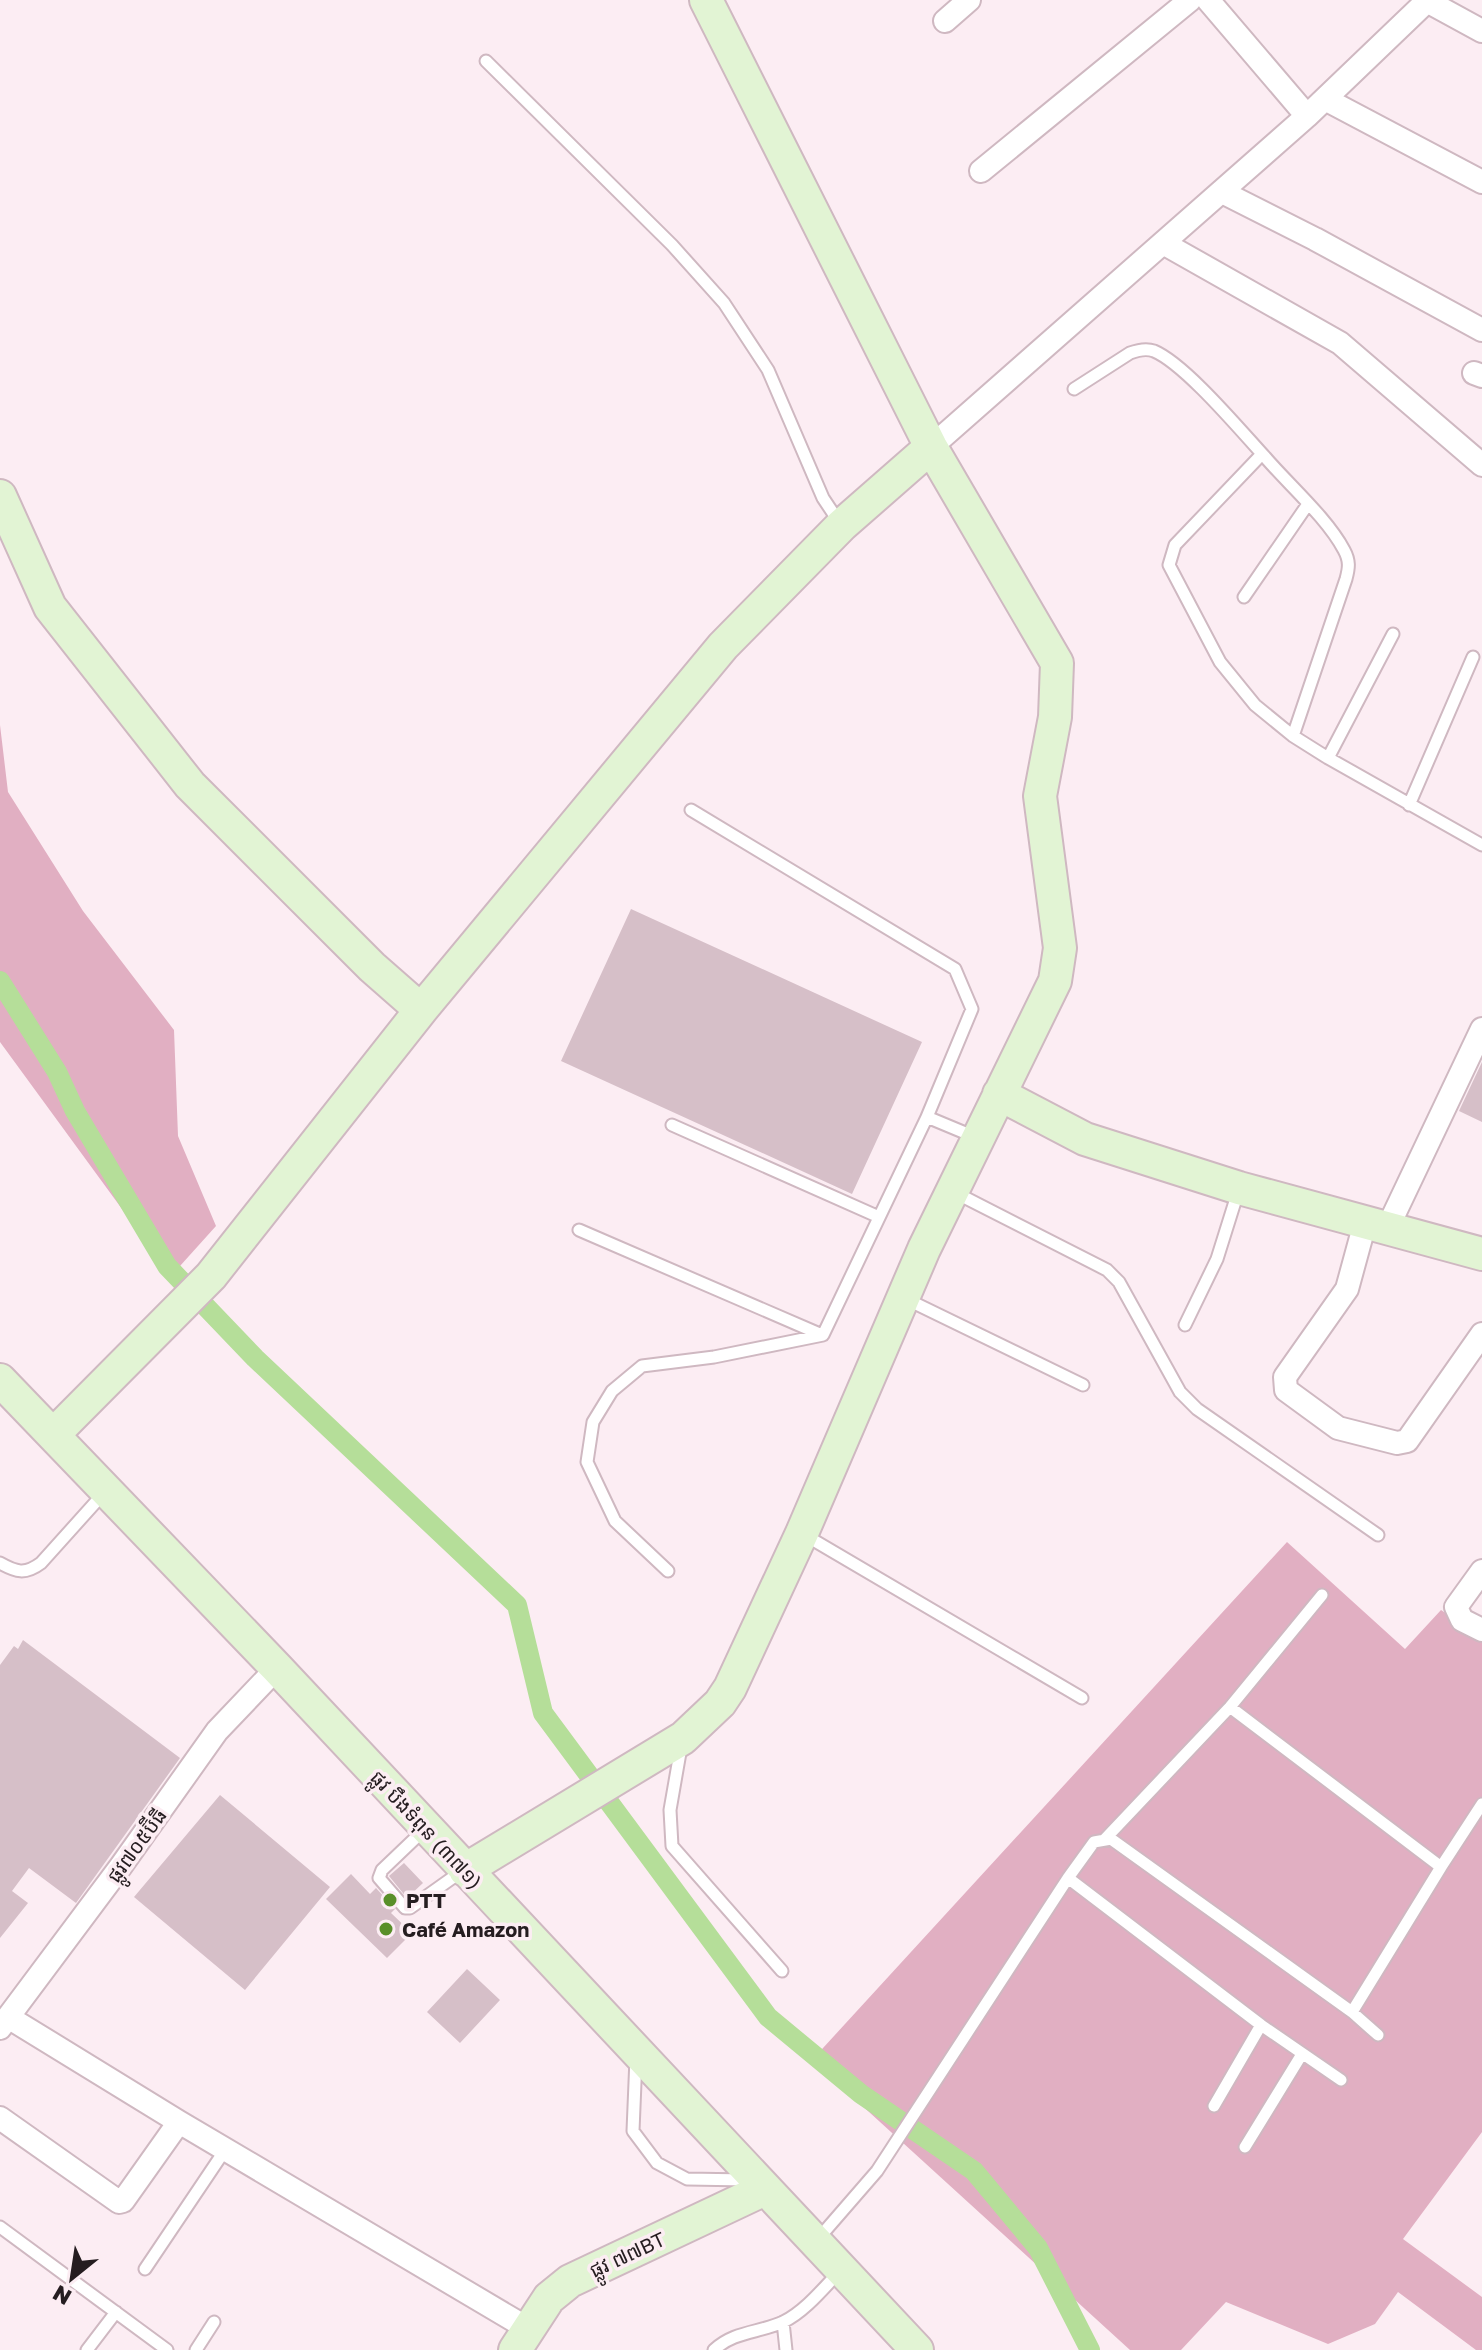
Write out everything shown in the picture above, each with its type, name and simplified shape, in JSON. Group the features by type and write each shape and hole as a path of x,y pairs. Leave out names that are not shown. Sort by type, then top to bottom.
{"street":[{"path":"465,1870 683,1738 720,1703 741,1669 904,1297 1060,965 1040,796 1055,717 1057,663 931,447 706,0"},
{"path":"945,21 969,0"},
{"path":"981,171 1190,0"},
{"path":"1208,0 1307,116"},
{"path":"53,1435 211,1276 421,1010 723,646 842,525 1307,116 1427,1 1482,31"},
{"path":"1325,99 1482,182"},
{"path":"1222,192 1482,330"},
{"path":"1163,243 1340,343 1482,465"},
{"path":"0,496 50,607 190,785 372,967 421,1010"},
{"path":"1482,1029 1376,1226 1347,1289 1285,1377 1286,1390 1338,1428 1397,1443 1407,1441 1482,1334"},
{"path":"999,1094 1085,1139 1239,1188 1482,1254"},
{"name":"ផ្លូវ បឹងទំពុន (៣៧១)","path":"0,1380 277,1668 917,2350"},
{"path":"1482,1571 1456,1607 1462,1620 1482,1630"},
{"name":"ផ្លូវ៧០៥ប៊ីធី","path":"4,2023 217,1731 277,1668"},
{"path":"4,2023 225,2150 521,2339"},
{"path":"0,2118 119,2202 123,2201 179,2122"},
{"name":"ផ្លូវ ៧៧BT","path":"521,2339 549,2298 570,2281 760,2185"}],"lane":[{"path":"486,61 672,245 724,303 768,370 823,498 842,525"},
{"path":"1074,389 1130,353 1141,349 1154,351 1190,379 1245,432 1344,549 1350,564 1293,736"},
{"path":"1262,454 1175,545 1169,565 1220,662 1255,705 1293,736 1482,845"},
{"path":"1244,597 1308,504"},
{"path":"1328,758 1393,634"},
{"path":"1409,805 1473,657"},
{"path":"691,810 955,969 972,1009 927,1117 823,1335"},
{"path":"927,1117 979,1139"},
{"path":"672,1125 879,1217"},
{"path":"1185,1325 1217,1259 1239,1188"},
{"path":"953,1191 1107,1270 1119,1282 1180,1392 1197,1409 1378,1535"},
{"path":"579,1230 823,1335"},
{"path":"904,1297 1083,1385"},
{"path":"668,1571 615,1521 587,1462 593,1422 612,1391 642,1366 714,1357 823,1335"},
{"path":"0,1563 15,1572 30,1571 41,1563 107,1490"},
{"path":"802,1533 1082,1698"},
{"path":"1105,1839 1230,1707 1322,1595"},
{"path":"1230,1707 1441,1867"},
{"path":"683,1738 670,1810 672,1846 782,1971"},
{"path":"1352,2012 1482,1804"},
{"path":"426,1827 382,1870 379,1878 405,1908 410,1908 465,1870"},
{"path":"815,2243 877,2171 1094,1842 1111,1839 1352,2012 1378,2035"},
{"path":"1068,1878 1261,2025 1341,2080"},
{"path":"1214,2106 1261,2025"},
{"path":"636,2053 633,2131 657,2163 687,2179 760,2185"},
{"path":"1245,2147 1302,2054"},
{"path":"145,2269 225,2150"},
{"path":"0,2227 167,2350"},
{"path":"714,2350 736,2334 783,2322 813,2299 841,2270"},
{"path":"87,2350 116,2312"},
{"path":"196,2350 214,2322"},
{"path":"783,2322 786,2350"}],"shaded area":[{"path":"0,725 8,792 83,911 174,1030 178,1136 216,1226 171,1276 0,1042"},
{"path":"1287,1542 1405,1649 1441,1610 1482,1638 1482,2132 1403,2239 1482,2297 1482,2350 1476,2350 1398,2292 1375,2324 1328,2344 1226,2302 1181,2350 1130,2350 812,2060"}],"building":[{"path":"631,909 922,1042 852,1194 561,1061"},
{"path":"1482,1062 1482,1122 1459,1111"},
{"path":"23,1640 180,1758 76,1903 29,1868 12,1891 28,1903 0,1938 0,1665 14,1646 18,1649"},
{"path":"220,1795 330,1887 245,1990 134,1897"},
{"path":"404,1863 423,1883 407,1898 389,1876"},
{"path":"351,1874 370,1894 376,1888 395,1909 391,1913 412,1933 387,1958 326,1899"},
{"path":"467,1969 500,2000 460,2043 427,2012"}],"waterway":[{"path":"0,981 57,1072 75,1111 167,1266 255,1358 517,1605 543,1713 768,2017 861,2094 974,2171 1038,2248 1090,2350"}],"place":[{"name":"PTT","path":"390,1900"},
{"name":"Café Amazon","path":"386,1929"}]}
